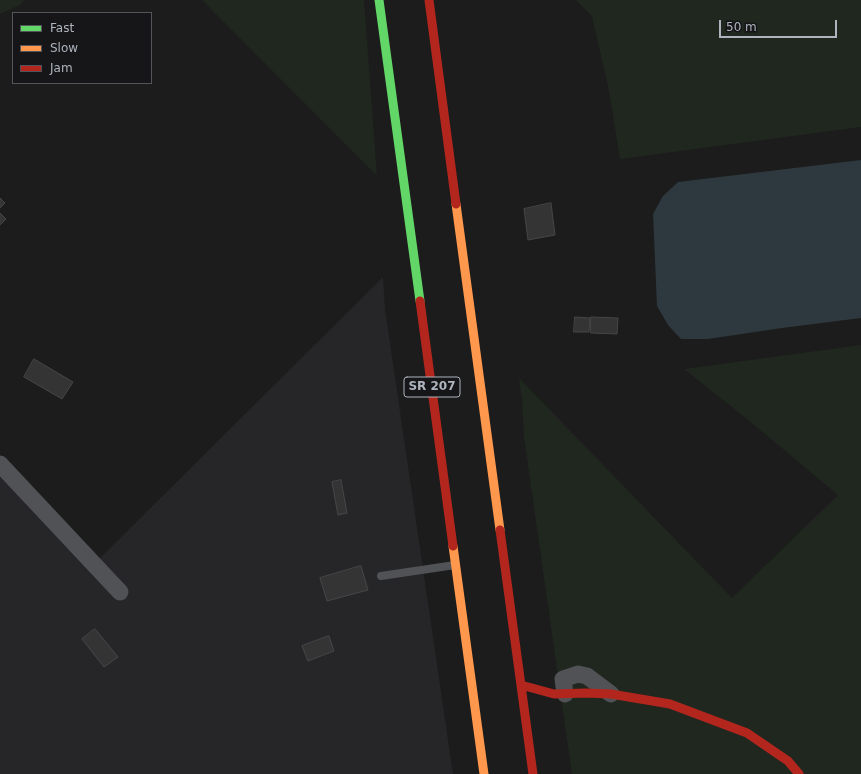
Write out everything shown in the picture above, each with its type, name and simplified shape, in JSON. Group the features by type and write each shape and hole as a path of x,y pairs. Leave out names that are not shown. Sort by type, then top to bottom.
{"main road":[{"name":"SR 207","path":"379,0 484,774"},
{"name":"SR 207","path":"428,0 533,774"},
{"path":"521,685 554,694 565,694"},
{"path":"611,694 670,704 747,733 788,761 799,774"}],"street":[{"path":"0,464 120,592"},
{"path":"565,694 563,679 578,674 587,676 611,694"}],"lane":[{"path":"381,576 456,565"}],"shaded area":[{"path":"0,0 24,0 20,5 0,14"},
{"path":"202,0 364,0 377,176"},
{"path":"576,0 861,0 861,127 620,159 609,91 592,16"},
{"path":"861,160 861,318 708,339 681,339 668,325 657,306 653,214 663,196 678,182"},
{"path":"383,277 385,309 453,774 0,774 0,469 91,567"},
{"path":"861,345 861,774 572,774 524,437 522,399 519,378 732,598 838,495 752,423 684,369"}],"building":[{"path":"0,198 5,203 0,208"},
{"path":"551,203 555,235 528,240 524,209"},
{"path":"0,213 6,219 0,225"},
{"path":"575,317 590,318 589,332 574,332"},
{"path":"591,317 618,318 617,334 591,333"},
{"path":"34,359 73,382 62,399 24,377"},
{"path":"341,480 347,513 338,515 332,482"},
{"path":"361,566 368,590 327,601 320,578"},
{"path":"95,629 118,657 104,667 82,639"},
{"path":"329,636 334,651 308,661 302,646"}],"traffic: fast":[{"path":"379,0 420,301"}],"traffic: slow":[{"path":"456,204 500,530"},
{"path":"453,546 484,774"}],"traffic: jam":[{"path":"429,0 456,204"},
{"path":"420,301 453,546"},
{"path":"500,530 533,774"},
{"path":"521,685 554,694 611,694 670,704 747,733 788,761 799,774"}]}
